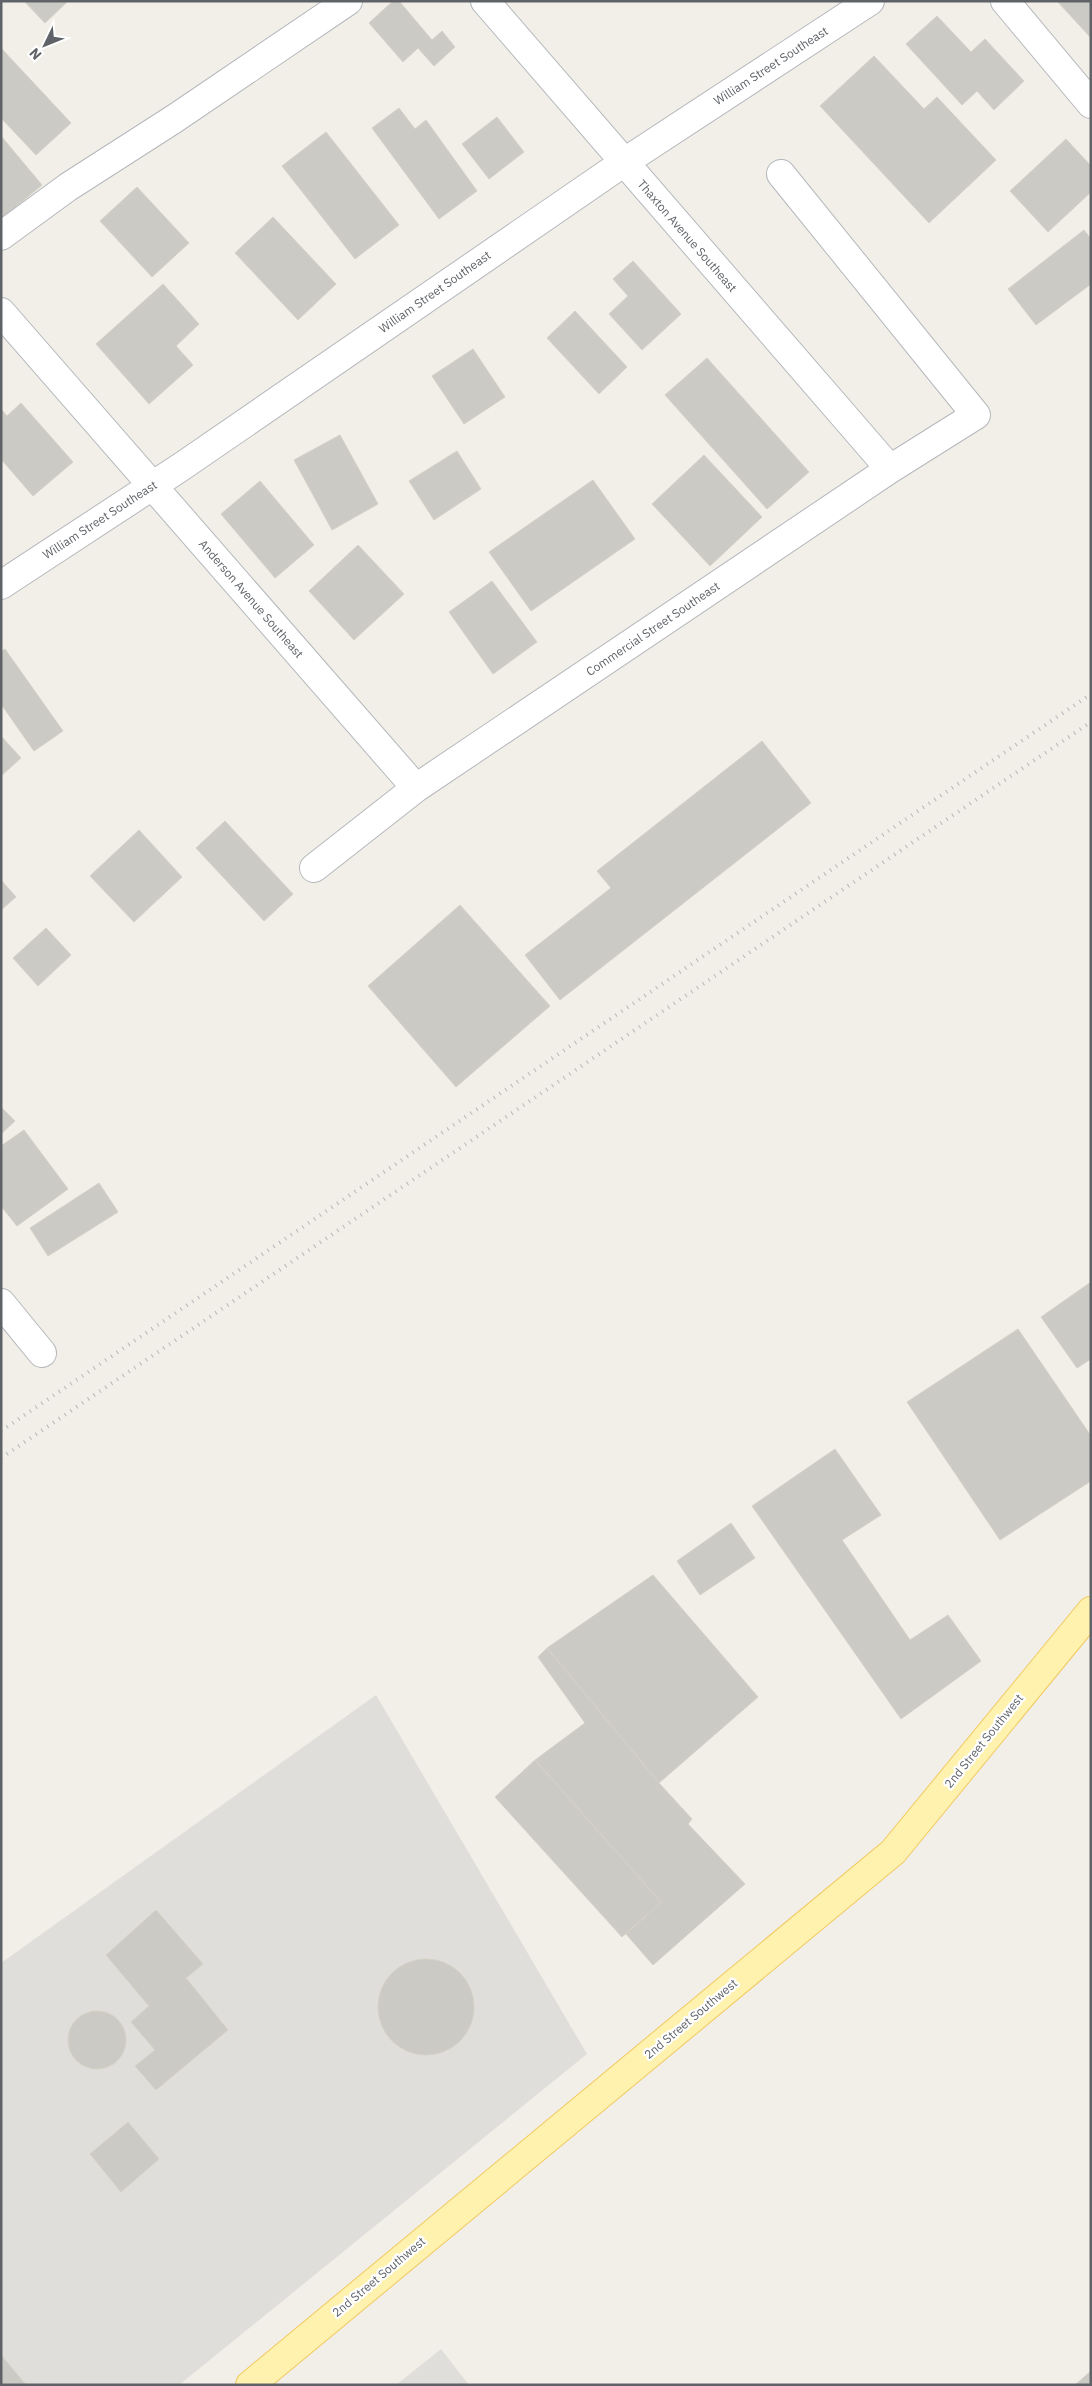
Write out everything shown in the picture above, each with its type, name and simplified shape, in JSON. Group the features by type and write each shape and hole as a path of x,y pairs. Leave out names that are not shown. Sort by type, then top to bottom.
{"main road":[{"name":"2nd Street Southwest","path":"250,2385 893,1852 1091,1612"}],"street":[{"path":"1,236 68,187 174,119 348,1"},
{"name":"Thaxton Avenue Southeast","path":"485,1 623,163 890,469"},
{"name":"William Street Southeast","path":"1,585 152,486 623,163 870,1"},
{"path":"1005,1 1091,104"},
{"name":"Commercial Street Southeast","path":"416,788 890,469 976,415 781,174"},
{"name":"Anderson Avenue Southeast","path":"1,312 416,788"},
{"path":"314,868 416,788"},
{"path":"1,1303 42,1353"}],"shaded area":[{"path":"376,1695 587,2054 179,2385 1,2385 1,1963"},
{"path":"441,2349 469,2385 396,2385"}],"building":[{"path":"24,1 68,1 45,23"},
{"path":"393,1 399,1 432,40 442,31 455,47 434,66 418,48 403,62 369,23"},
{"path":"1057,1 1091,1 1091,38"},
{"path":"937,16 971,52 985,39 1024,81 994,110 977,91 962,105 906,44"},
{"path":"1,48 71,123 36,155 1,118"},
{"path":"874,56 924,109 937,97 996,160 929,223 820,106"},
{"path":"399,108 415,129 426,120 477,191 439,219 372,128"},
{"path":"497,117 524,152 489,179 462,144"},
{"path":"326,132 399,225 355,259 282,166"},
{"path":"1,136 42,185 1,219"},
{"path":"1066,139 1091,166 1091,192 1048,232 1010,191"},
{"path":"137,187 189,243 152,277 100,221"},
{"path":"273,217 336,284 298,320 235,253"},
{"path":"1084,230 1091,239 1091,284 1036,325 1008,289"},
{"path":"633,261 681,314 642,350 609,314 628,296 613,279"},
{"path":"163,284 199,324 176,346 193,365 149,404 96,344"},
{"path":"575,311 627,367 599,394 547,338"},
{"path":"473,349 505,397 464,424 432,376"},
{"path":"707,358 809,472 767,509 665,395"},
{"path":"21,403 73,462 33,496 1,459 1,409 7,416"},
{"path":"340,435 378,504 332,530 294,460"},
{"path":"457,451 481,489 434,520 409,481"},
{"path":"704,455 762,517 710,566 652,504"},
{"path":"593,480 635,539 531,611 489,552"},
{"path":"260,481 314,545 275,578 221,514"},
{"path":"358,545 404,594 354,640 309,591"},
{"path":"492,581 537,642 493,674 449,612"},
{"path":"5,649 63,731 34,751 1,704 1,652"},
{"path":"1,736 21,758 1,776"},
{"path":"762,741 811,803 560,1000 525,955 611,888 597,871"},
{"path":"225,821 293,894 264,921 196,848"},
{"path":"139,830 182,877 134,922 90,876"},
{"path":"1,880 16,897 1,910"},
{"path":"460,905 550,1006 456,1087 368,986"},
{"path":"46,928 71,955 38,986 13,958"},
{"path":"1,1107 15,1121 1,1134"},
{"path":"24,1130 68,1189 17,1226 1,1206 1,1146"},
{"path":"99,1183 118,1212 48,1256 30,1228"},
{"path":"1091,1282 1091,1359 1077,1368 1041,1317"},
{"path":"1018,1329 1091,1436 1091,1481 1000,1540 907,1402"},
{"path":"835,1449 881,1515 842,1540 910,1640 948,1615 981,1661 901,1719 752,1506"},
{"path":"731,1523 755,1558 700,1595 677,1561"},
{"path":"653,1575 758,1697 659,1783 547,1648"},
{"path":"547,1648 659,1783 692,1819 688,1824 745,1884 653,1965 626,1934 661,1902 535,1760 585,1723 538,1657"},
{"path":"535,1760 661,1902 622,1937 495,1797"},
{"path":"156,1910 203,1964 186,1978 228,2030 156,2090 135,2066 155,2050 131,2022 149,2006 106,1955"},
{"path":"417,1959 435,1959 453,1967 466,1980 474,1998 471,2026 453,2047 435,2055 417,2055 399,2047 386,2034 378,2016 378,1998 386,1980 399,1967"},
{"path":"97,2011 108,2013 121,2024 126,2040 124,2051 113,2064 97,2069 86,2067 73,2056 68,2040 70,2029 81,2016"},
{"path":"128,2122 159,2159 121,2192 90,2154"},
{"path":"1,2355 26,2385 1,2385"},
{"path":"1091,2371 1091,2385 1075,2385"}],"railway":[{"path":"1,1431 1091,694"},
{"path":"1,1458 1091,722"}]}
